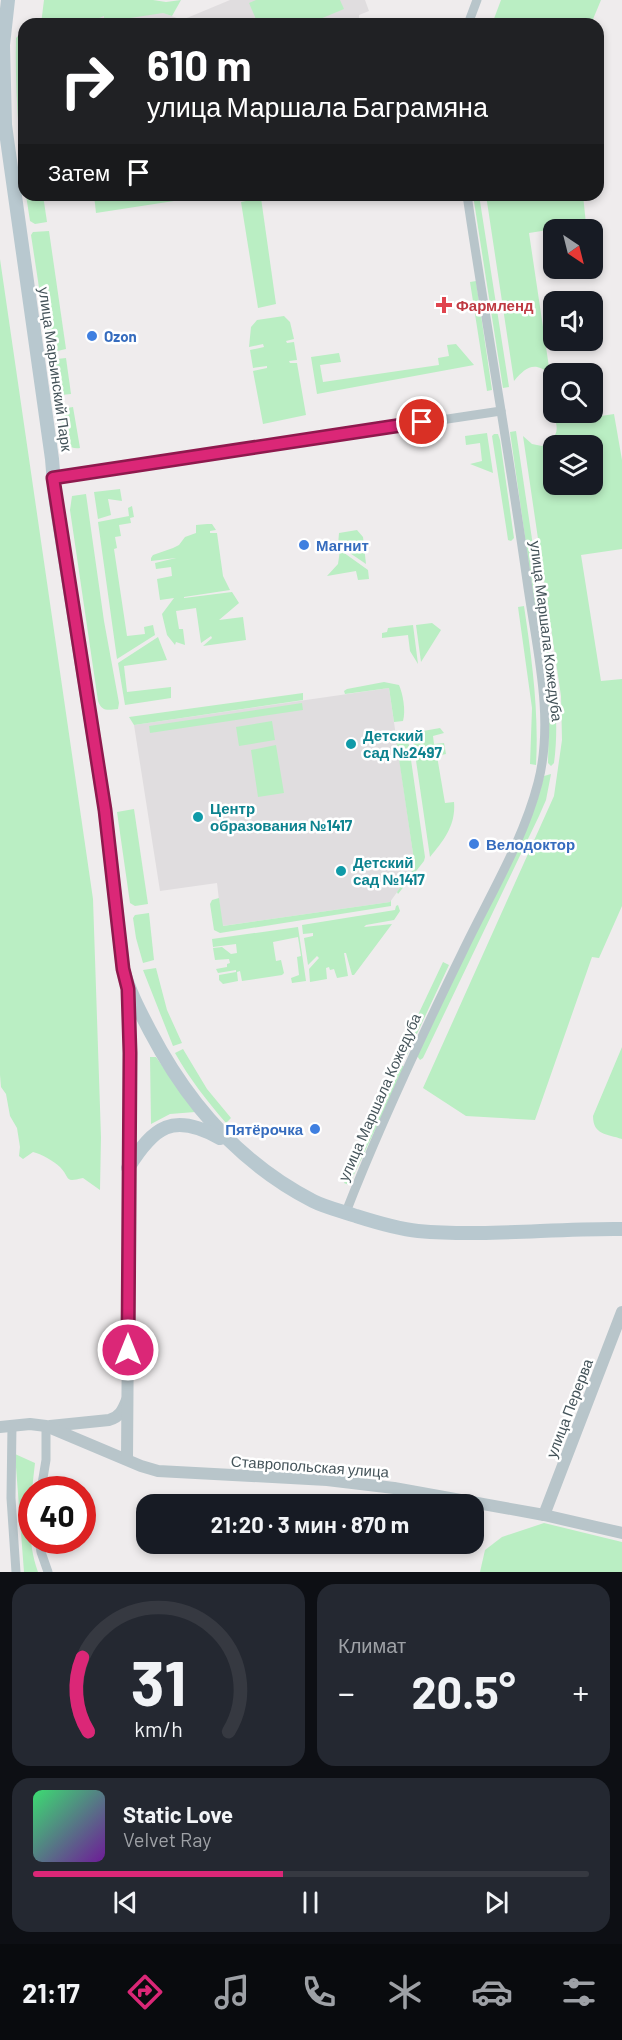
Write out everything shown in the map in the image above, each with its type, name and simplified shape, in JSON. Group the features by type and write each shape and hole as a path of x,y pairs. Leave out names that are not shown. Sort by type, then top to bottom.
{"main road":[{"name":"улица Марьинский Парк","path":"8,0 3,45 5,125 53,478 105,810 123,969 128,989"},
{"path":"128,989 169,1065 203,1114 246,1158 315,1202 415,1231 469,1233 622,1229"},
{"path":"128,1168 148,1139 164,1127 195,1126 232,1144"}],"street":[{"path":"470,18 477,0"},
{"name":"улица Маршала Кожедуба","path":"346,1212 407,1065 519,836 541,769 544,748 545,721 541,678 468,201"},
{"path":"53,478 501,411"},
{"name":"улица Марьинский Парк","path":"127,1459 130,1053 128,989"},
{"name":"улица Перерва","path":"544,1515 622,1312"},
{"path":"43,1476 46,1460 46,1426 110,1420 122,1412 128,1399"},
{"name":"Ставропольская улица","path":"6,1426 30,1424 46,1426 158,1471 327,1480 383,1486 544,1515 622,1533"},
{"path":"6,1426 16,1572"},
{"path":"42,1554 48,1572"}],"shaded area":[{"path":"62,0 130,0 177,18 54,18"},
{"path":"230,0 365,0 369,11 359,15 359,18 187,18"},
{"path":"389,688 415,867 390,902 222,926 217,883 160,891 134,725"}],"green space":[{"path":"44,0 166,2 181,0 172,16 163,13 130,18 104,18 104,16 99,18 42,18"},
{"path":"256,0 340,0 344,9 322,18 255,18 249,3"},
{"path":"501,0 601,0 594,18 494,18"},
{"path":"18,36 18,110 17,92 16,38"},
{"path":"27,201 44,201 47,222 35,224 30,221"},
{"path":"95,201 174,201 96,213"},
{"path":"261,201 276,304 258,308 241,202"},
{"path":"474,201 480,201 509,387 503,388"},
{"path":"487,201 584,201 585,219 543,219 543,231 529,233 543,327 543,351 547,351 548,363 543,363 543,370 530,367 514,381"},
{"path":"49,231 66,349 49,353 31,235 33,232"},
{"path":"0,259 93,899 101,1137 100,1190 83,1178 70,1180 57,1165 40,1154 33,1152 23,1159 19,1156 17,1128 10,1116 6,1094 1,1087"},
{"path":"476,281 492,390 487,391 470,282"},
{"path":"284,316 290,322 294,339 286,341 287,343 294,342 297,360 289,361 297,363 306,415 263,424 253,371 267,368 267,366 253,368 250,350 264,347 263,344 249,347 251,327 257,320"},
{"path":"456,344 474,365 317,394 311,357 339,353 341,362 320,365 323,382 439,365 438,358 449,356 447,345"},
{"path":"66,358 71,394 61,395 56,365 57,359"},
{"path":"73,407 80,448 69,445 62,429 60,409"},
{"path":"614,414 622,460 622,549 581,555 601,681 622,679 622,906 599,958 592,957 535,1120 466,1116 423,1088 554,796 562,740 561,696 523,436 532,444 543,445 543,495 603,495 603,435 555,435 556,423 603,423 603,416"},
{"path":"516,431 545,627 538,628 510,432"},
{"path":"487,433 493,473 470,464 482,461 480,443 466,445 465,436"},
{"path":"498,434 500,440 514,538 511,541 508,540 492,436"},
{"path":"120,489 122,501 108,499 111,515 98,519 94,492"},
{"path":"86,494 104,621 119,703 118,709 103,709 98,701 70,510 72,496"},
{"path":"132,506 134,517 130,518 131,523 119,525 121,536 115,537 117,548 114,549 127,636 145,634 144,627 153,625 155,635 117,659 98,522 129,516 128,508"},
{"path":"212,524 216,530 210,533 217,533 223,576 230,590 184,598 232,592 239,603 219,620 243,617 246,640 203,646 212,638 211,636 201,643 196,608 176,611 179,629 183,629 185,645 176,642 175,645 167,635 162,614 174,598 160,600 157,579 172,576 171,567 156,569 155,563 176,558 151,561 151,558 153,555 179,545 185,537 196,533 196,525"},
{"path":"357,530 363,537 366,564 338,545 339,533"},
{"path":"340,550 368,570 369,579 358,580 356,571 327,576 338,564"},
{"path":"524,606 536,705 536,765 530,764 532,708 518,607"},
{"path":"432,623 441,630 421,662 416,625"},
{"path":"413,625 418,664 410,651 408,635 382,638 382,633 387,632 388,628"},
{"path":"545,630 556,713 556,746 554,763 551,766 548,763 549,712 538,631"},
{"path":"158,637 167,660 124,666 127,692 171,687 171,698 125,705 118,663"},
{"path":"384,682 399,685 404,703 403,721 394,722 389,688 345,694 344,691"},
{"path":"303,693 303,700 134,725 129,717"},
{"path":"302,703 303,710 150,733 149,726"},
{"path":"272,721 275,740 239,746 236,727"},
{"path":"440,728 444,733 433,736 434,744 444,743 446,754 437,756 445,803 454,802 454,810 448,832 430,857 412,733"},
{"path":"395,732 407,732 425,857 398,894 397,892 415,867"},
{"path":"276,745 284,793 258,797 251,750"},
{"path":"551,774 546,800 539,816 423,1058 420,1060 417,1056 537,801 544,776"},
{"path":"134,809 148,904 135,906 130,903 117,812"},
{"path":"219,898 223,926 390,902 391,900 391,906 220,933 214,930 210,904 212,900"},
{"path":"398,905 400,911 394,920 364,927 392,924 354,975 352,975 346,953 344,953 348,976 337,978 334,969 330,970 329,967 326,968 327,979 310,982 309,969 319,958 317,956 308,965 304,938 313,936 313,933 303,934 302,925 395,910"},
{"path":"149,913 154,960 143,963 133,918 135,915"},
{"path":"298,927 306,981 292,983 291,978 299,975 297,957 301,956 298,937 273,942 276,961 281,960 284,973 282,975 242,981 240,971 237,972 238,981 223,984 219,980 219,975 236,972 236,970 218,973 216,969 227,967 230,963 229,959 215,960 213,948 222,947 231,954 237,953 236,944 213,947 212,939"},
{"path":"443,962 449,965 407,1055 400,1053"},
{"path":"156,968 167,1010 182,1043 173,1046 143,970"},
{"path":"622,1047 622,1139 606,1135 598,1130 595,1127 593,1116"},
{"path":"183,1049 207,1089 231,1118 226,1123 199,1089 175,1053"},
{"path":"150,1057 156,1057 195,1112 170,1114 151,1124"},
{"path":"400,1065 405,1067 349,1185 344,1183"},
{"path":"15,1454 35,1463 34,1476 18,1476 18,1493"},
{"path":"544,1523 622,1542 622,1572 480,1572 485,1550 502,1537"},
{"path":"23,1554 33,1554 38,1572 24,1572"}],"place":[{"name":"Фармленд","path":"444,305"},
{"name":"Ozon","path":"92,336"},
{"name":"Магнит","path":"304,545"},
{"name":"Детский сад №2497","path":"351,744"},
{"name":"Центр образования №1417","path":"198,817"},
{"name":"Велодоктор","path":"474,844"},
{"name":"Детский сад №1417","path":"341,871"},
{"name":"Пятёрочка","path":"315,1129"}],"route":[{"path":"128,1350 130,1053 128,989 123,969 105,810 53,478 422,422"}]}
